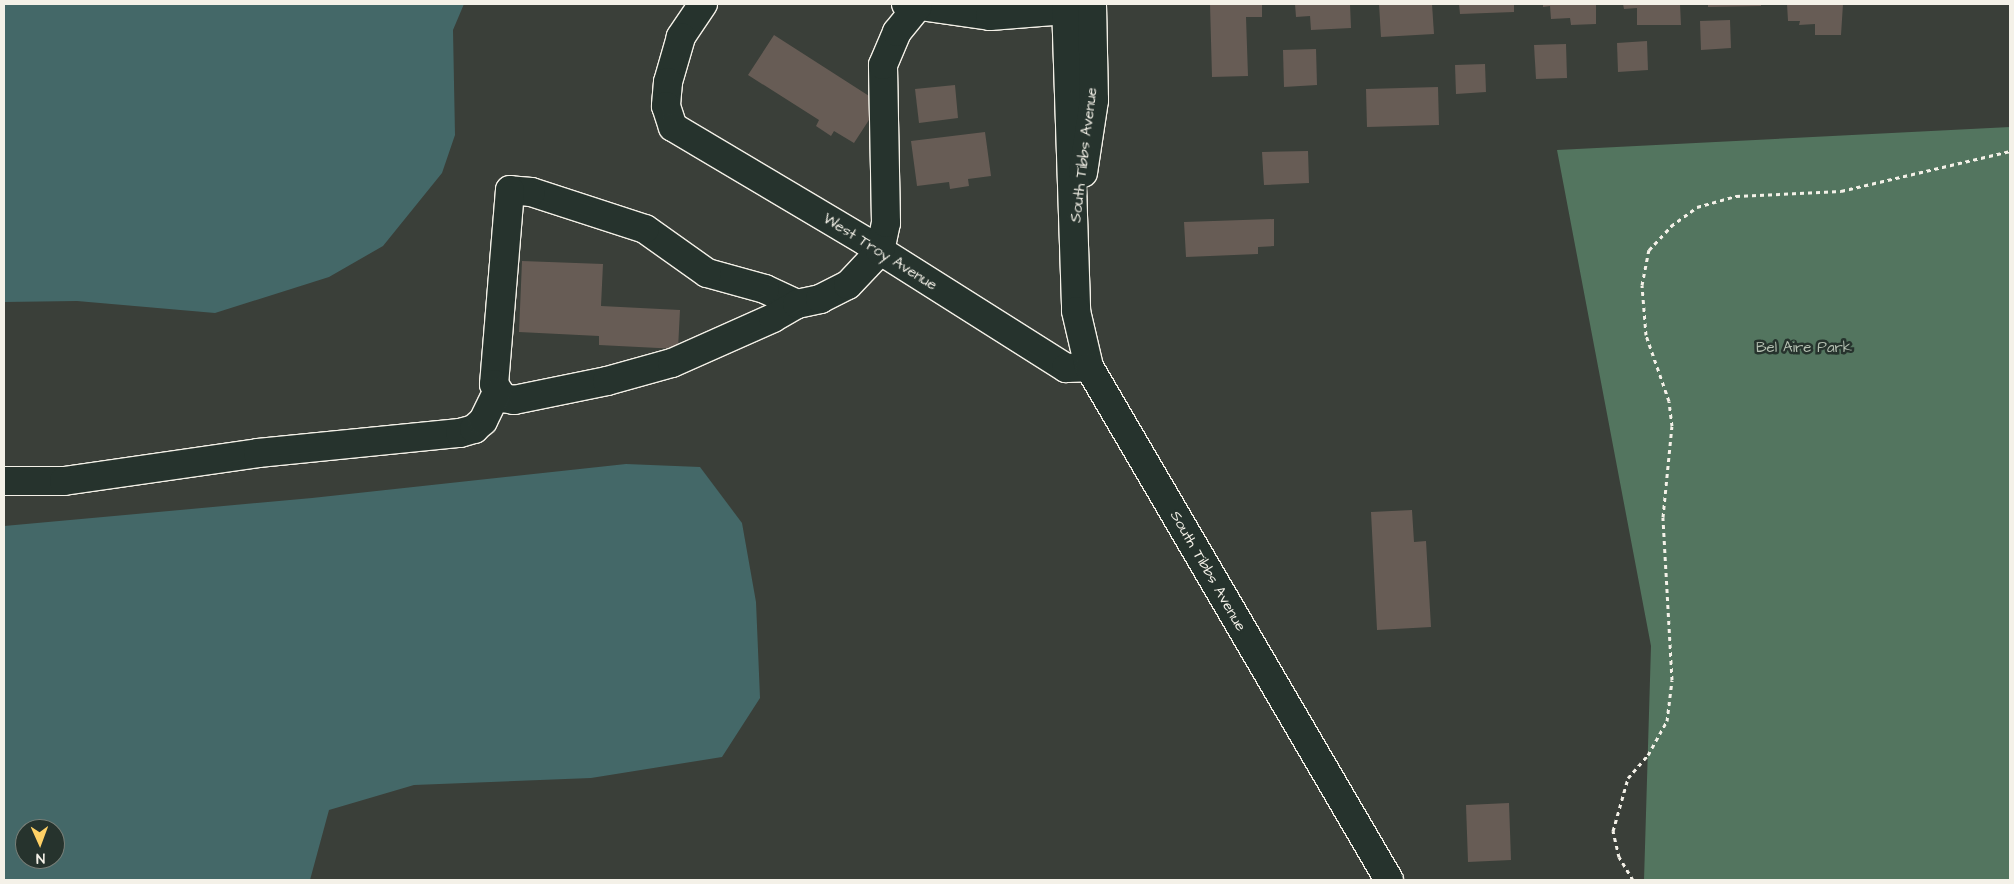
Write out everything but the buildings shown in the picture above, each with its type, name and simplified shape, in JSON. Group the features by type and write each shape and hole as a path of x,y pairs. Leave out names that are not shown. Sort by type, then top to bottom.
{"street":[{"name":"West Troy Avenue","path":"703,4 681,37 668,82 666,106 673,127 880,251 1066,368 1088,367"},
{"name":"South Tibbs Avenue","path":"1073,246 1094,100 1092,4"},
{"path":"497,392 514,400 546,396 672,363 772,318 797,304 820,299 848,285 880,251 886,223 883,65 897,32 912,5 990,16 1066,7"},
{"name":"South Tibbs Avenue","path":"1066,7 1076,311 1088,367 1389,880"},
{"path":"4,481 64,481 258,452 460,434 474,429 483,421 497,392 493,373 510,190 531,192 645,228 707,273 765,289 797,304"}],"path":[{"path":"1633,880 1619,857 1613,831 1628,778 1648,754 1667,722 1672,680 1663,517 1672,426 1669,401 1646,335 1642,284 1649,250 1671,226 1697,207 1736,196 1841,191 2010,151"}],"green space":[{"name":"Bel Aire Park","path":"2010,127 2010,880 1644,880 1651,646 1557,150"}],"water":[{"path":"4,4 464,4 453,30 455,135 442,173 383,246 329,277 215,313 77,301 4,302"},
{"path":"626,464 700,467 742,523 756,602 760,698 722,757 591,778 414,785 329,810 310,880 4,880 4,526 312,498"}]}
